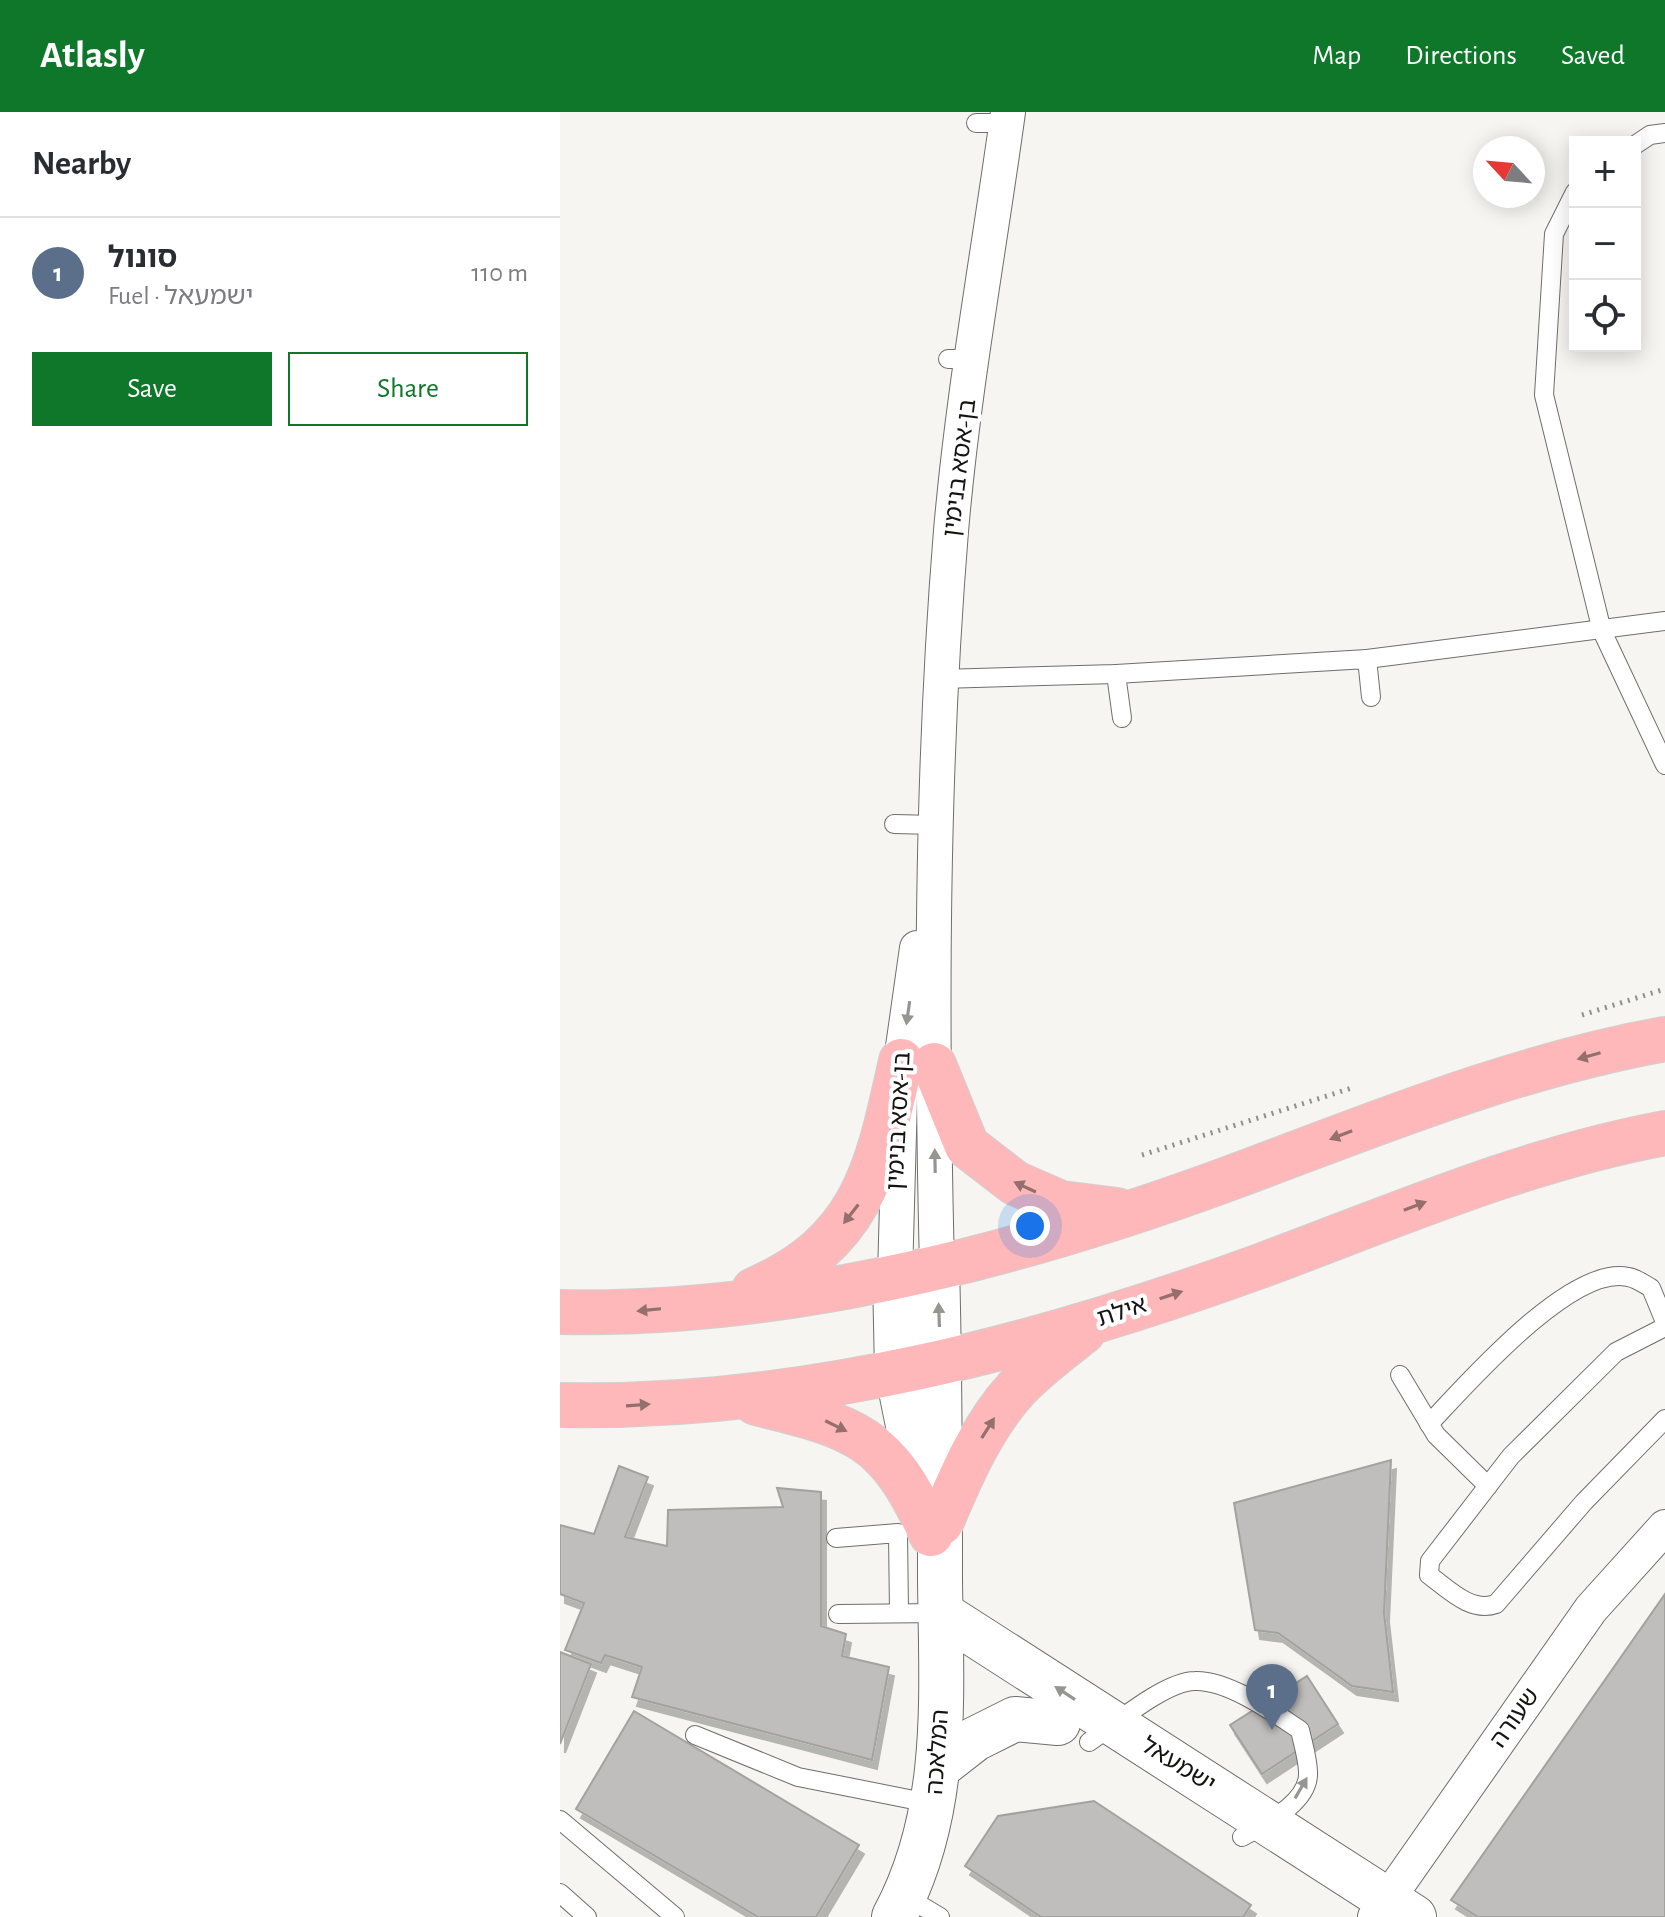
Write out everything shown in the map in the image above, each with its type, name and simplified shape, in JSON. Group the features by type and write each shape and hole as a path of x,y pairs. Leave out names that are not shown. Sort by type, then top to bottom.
{"highway":[{"path":"560,1312 619,1313 726,1302 895,1276 1020,1247 1231,1178 1412,1107 1615,1048 1665,1039"},
{"path":"918,1063 967,1146 1015,1183 1061,1203 1127,1212"},
{"path":"726,1302 781,1278 816,1251 856,1210 918,1063"},
{"name":"אילת","path":"560,1405 621,1406 734,1398 940,1363 1097,1320 1262,1265 1441,1195 1655,1138"},
{"path":"936,1528 964,1469 1016,1390 1097,1320"},
{"path":"734,1398 832,1422 862,1439 886,1457 936,1528"}],"street":[{"name":"בן-אסא בנימין","path":"897,1371 895,1276 918,1063 936,825 941,679 961,359 997,119"},
{"name":"בן-אסא בנימין","path":"918,1063 937,1267 940,1363"},
{"name":"המלאכה","path":"913,1910 936,1786 931,1614 940,1363"},
{"name":"המלאכה","path":"897,1371 936,1528"},
{"name":"שעורה","path":"1387,1913 1591,1609 1665,1527"},
{"name":"ישמעאל","path":"931,1614 1087,1730 1255,1829 1387,1913"},
{"path":"936,1786 975,1739 1015,1719 1087,1730"}],"lane":[{"path":"1641,141 1650,135 1665,133"},
{"path":"1569,204 1554,234 1544,395 1602,631 1665,765"},
{"path":"941,679 1116,674 1367,659 1665,621"},
{"path":"1367,659 1371,697"},
{"path":"1116,674 1122,718"},
{"path":"894,824 936,825"},
{"path":"1429,1424 1507,1342 1588,1282 1627,1276 1651,1288 1665,1325 1616,1352 1511,1456 1430,1561 1429,1575 1464,1600 1485,1608 1496,1604 1663,1424"},
{"path":"1400,1375 1429,1424 1488,1486"},
{"path":"836,1538 898,1533 931,1614 838,1614"},
{"path":"1087,1730 1194,1680 1248,1696 1300,1730 1308,1776 1304,1790 1255,1829"},
{"path":"695,1735 798,1777 936,1786"},
{"path":"560,1820 675,1917"},
{"path":"560,1893 587,1917"}],"building":[{"path":"1391,1460 1384,1613 1393,1692 1352,1686 1278,1633 1255,1630 1234,1503"},
{"path":"619,1466 648,1477 625,1537 667,1546 668,1510 783,1507 777,1488 821,1492 821,1626 846,1634 842,1656 889,1667 872,1760 632,1697 642,1667 605,1655 601,1663 565,1650 584,1603 560,1594 560,1525 594,1534"},
{"path":"1665,1594 1665,1917 1478,1917 1451,1900"},
{"path":"560,1652 591,1664 560,1744"},
{"path":"1307,1676 1338,1724 1262,1774 1230,1725"},
{"path":"634,1711 859,1845 816,1917 758,1917 576,1809"},
{"path":"1094,1801 1251,1905 1243,1917 1041,1917 965,1866 998,1816"}],"place":[{"name":"סונול","path":"1272,1730"}]}
